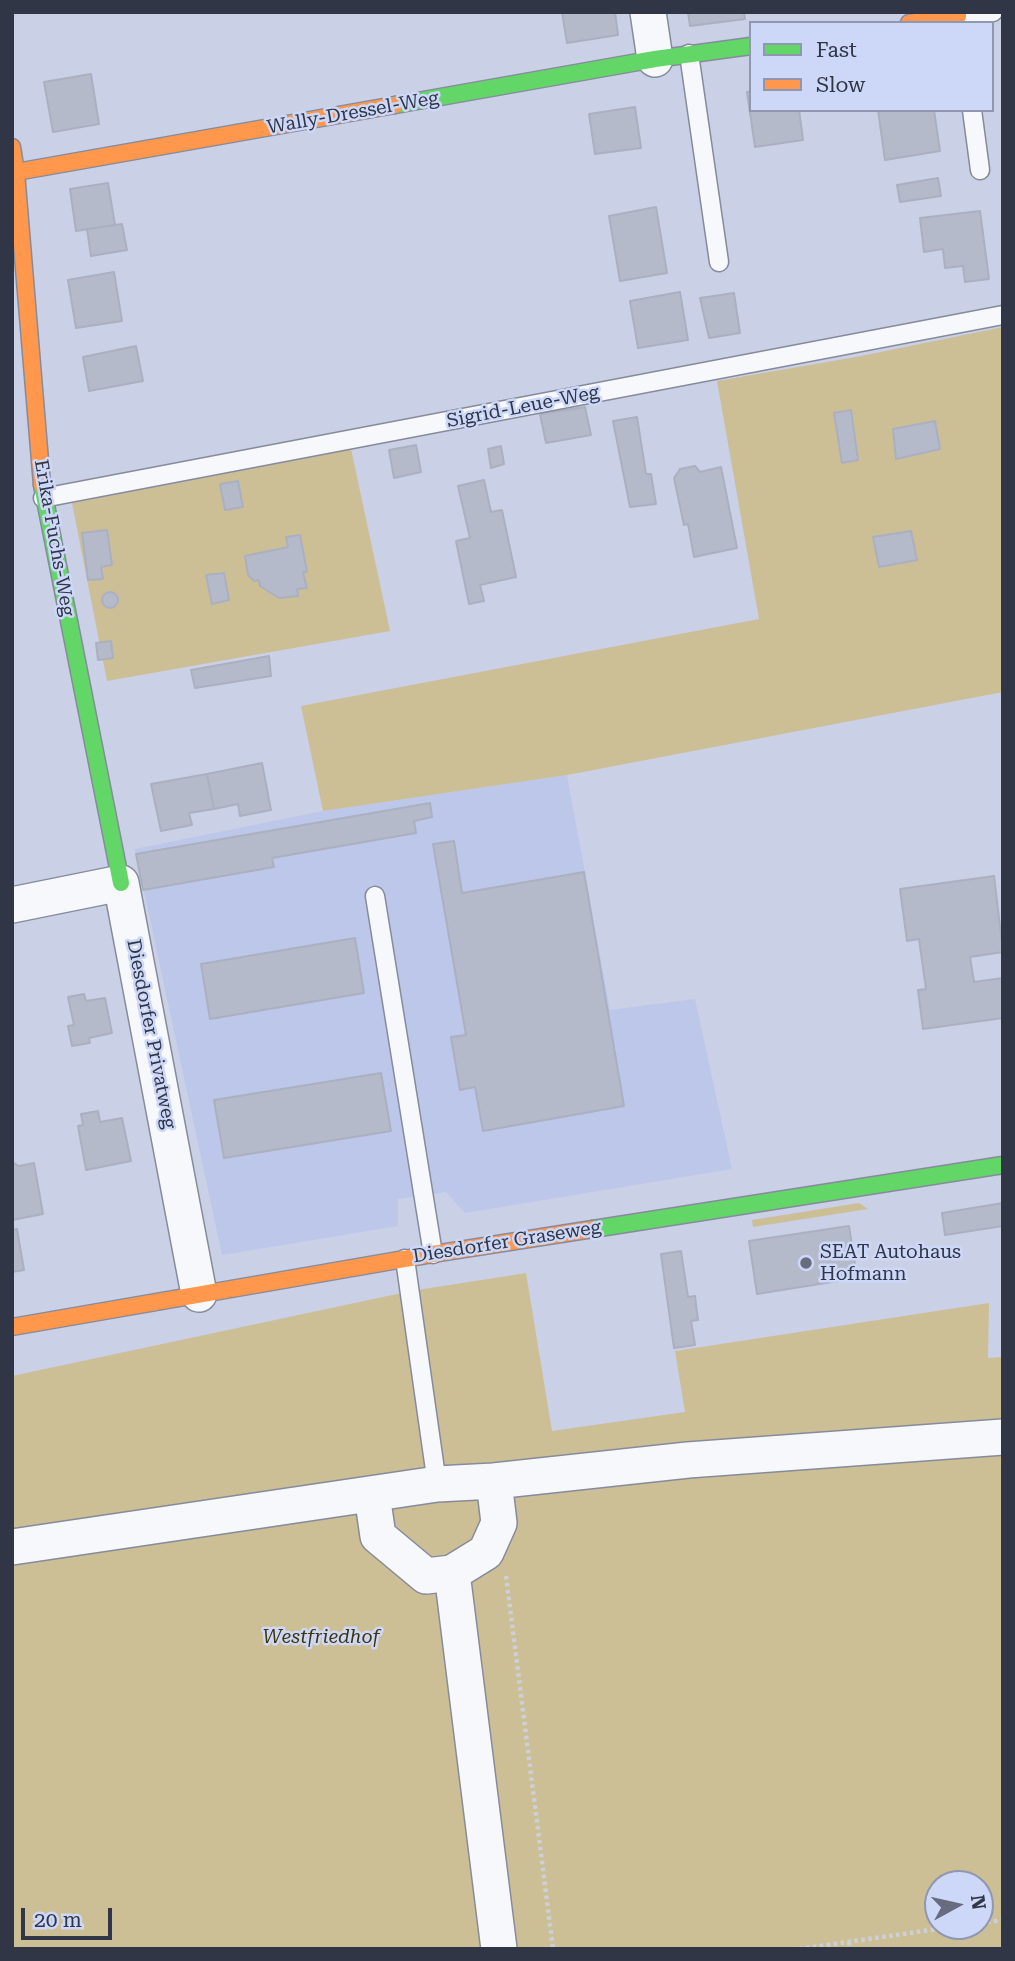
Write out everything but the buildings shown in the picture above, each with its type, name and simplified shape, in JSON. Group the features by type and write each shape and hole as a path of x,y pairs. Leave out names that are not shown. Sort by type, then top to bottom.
{"street":[{"path":"648,12 655,59"},
{"path":"926,21 959,17"},
{"name":"Wally-Dressel-Weg","path":"16,172 655,59 749,46"},
{"name":"Erika-Fuchs-Weg","path":"12,146 43,498 121,883"},
{"path":"12,905 121,883"},
{"name":"Diesdorfer Privatweg","path":"121,883 199,1294"},
{"name":"Diesdorfer Graseweg","path":"12,1327 433,1254 1003,1165"},
{"path":"12,1547 437,1484 494,1481 688,1460 1003,1437"},
{"path":"372,1495 377,1536 426,1576 452,1573 486,1552 499,1522 494,1481"},
{"path":"452,1573 499,1949"}],"lane":[{"path":"959,17 993,12"},
{"path":"689,54 719,262"},
{"path":"972,112 980,170"},
{"name":"Sigrid-Leue-Weg","path":"43,498 1003,315"},
{"path":"375,895 433,1254"},
{"path":"405,1259 437,1484"}],"path":[{"path":"499,1522 554,1949"},
{"path":"799,1949 924,1931"},
{"path":"849,1942 850,1949"}],"shaded area":[{"path":"567,775 610,1010 695,999 732,1169 465,1213 446,1192 398,1199 398,1226 222,1255 135,849 323,811"}],"green space":[{"path":"1003,327 1003,692 567,775 323,811 301,706 759,619 717,381 856,357"},
{"path":"351,449 390,631 107,681 72,503"},
{"path":"859,1203 868,1209 753,1227 752,1220"},
{"name":"Westfriedhof","path":"526,1273 552,1431 685,1412 675,1351 989,1303 988,1358 1003,1357 1003,1949 12,1949 12,1376 411,1291"}],"traffic: fast":[{"path":"395,105 655,59 749,46"},
{"path":"42,485 121,883"},
{"path":"593,1229 1003,1165"}],"traffic: slow":[{"path":"923,21 958,16 958,12"},
{"path":"16,172 395,105"},
{"path":"12,147 42,485"},
{"path":"12,1327 593,1229"}],"place":[{"name":"SEAT Autohaus Hofmann","path":"806,1263"}]}
